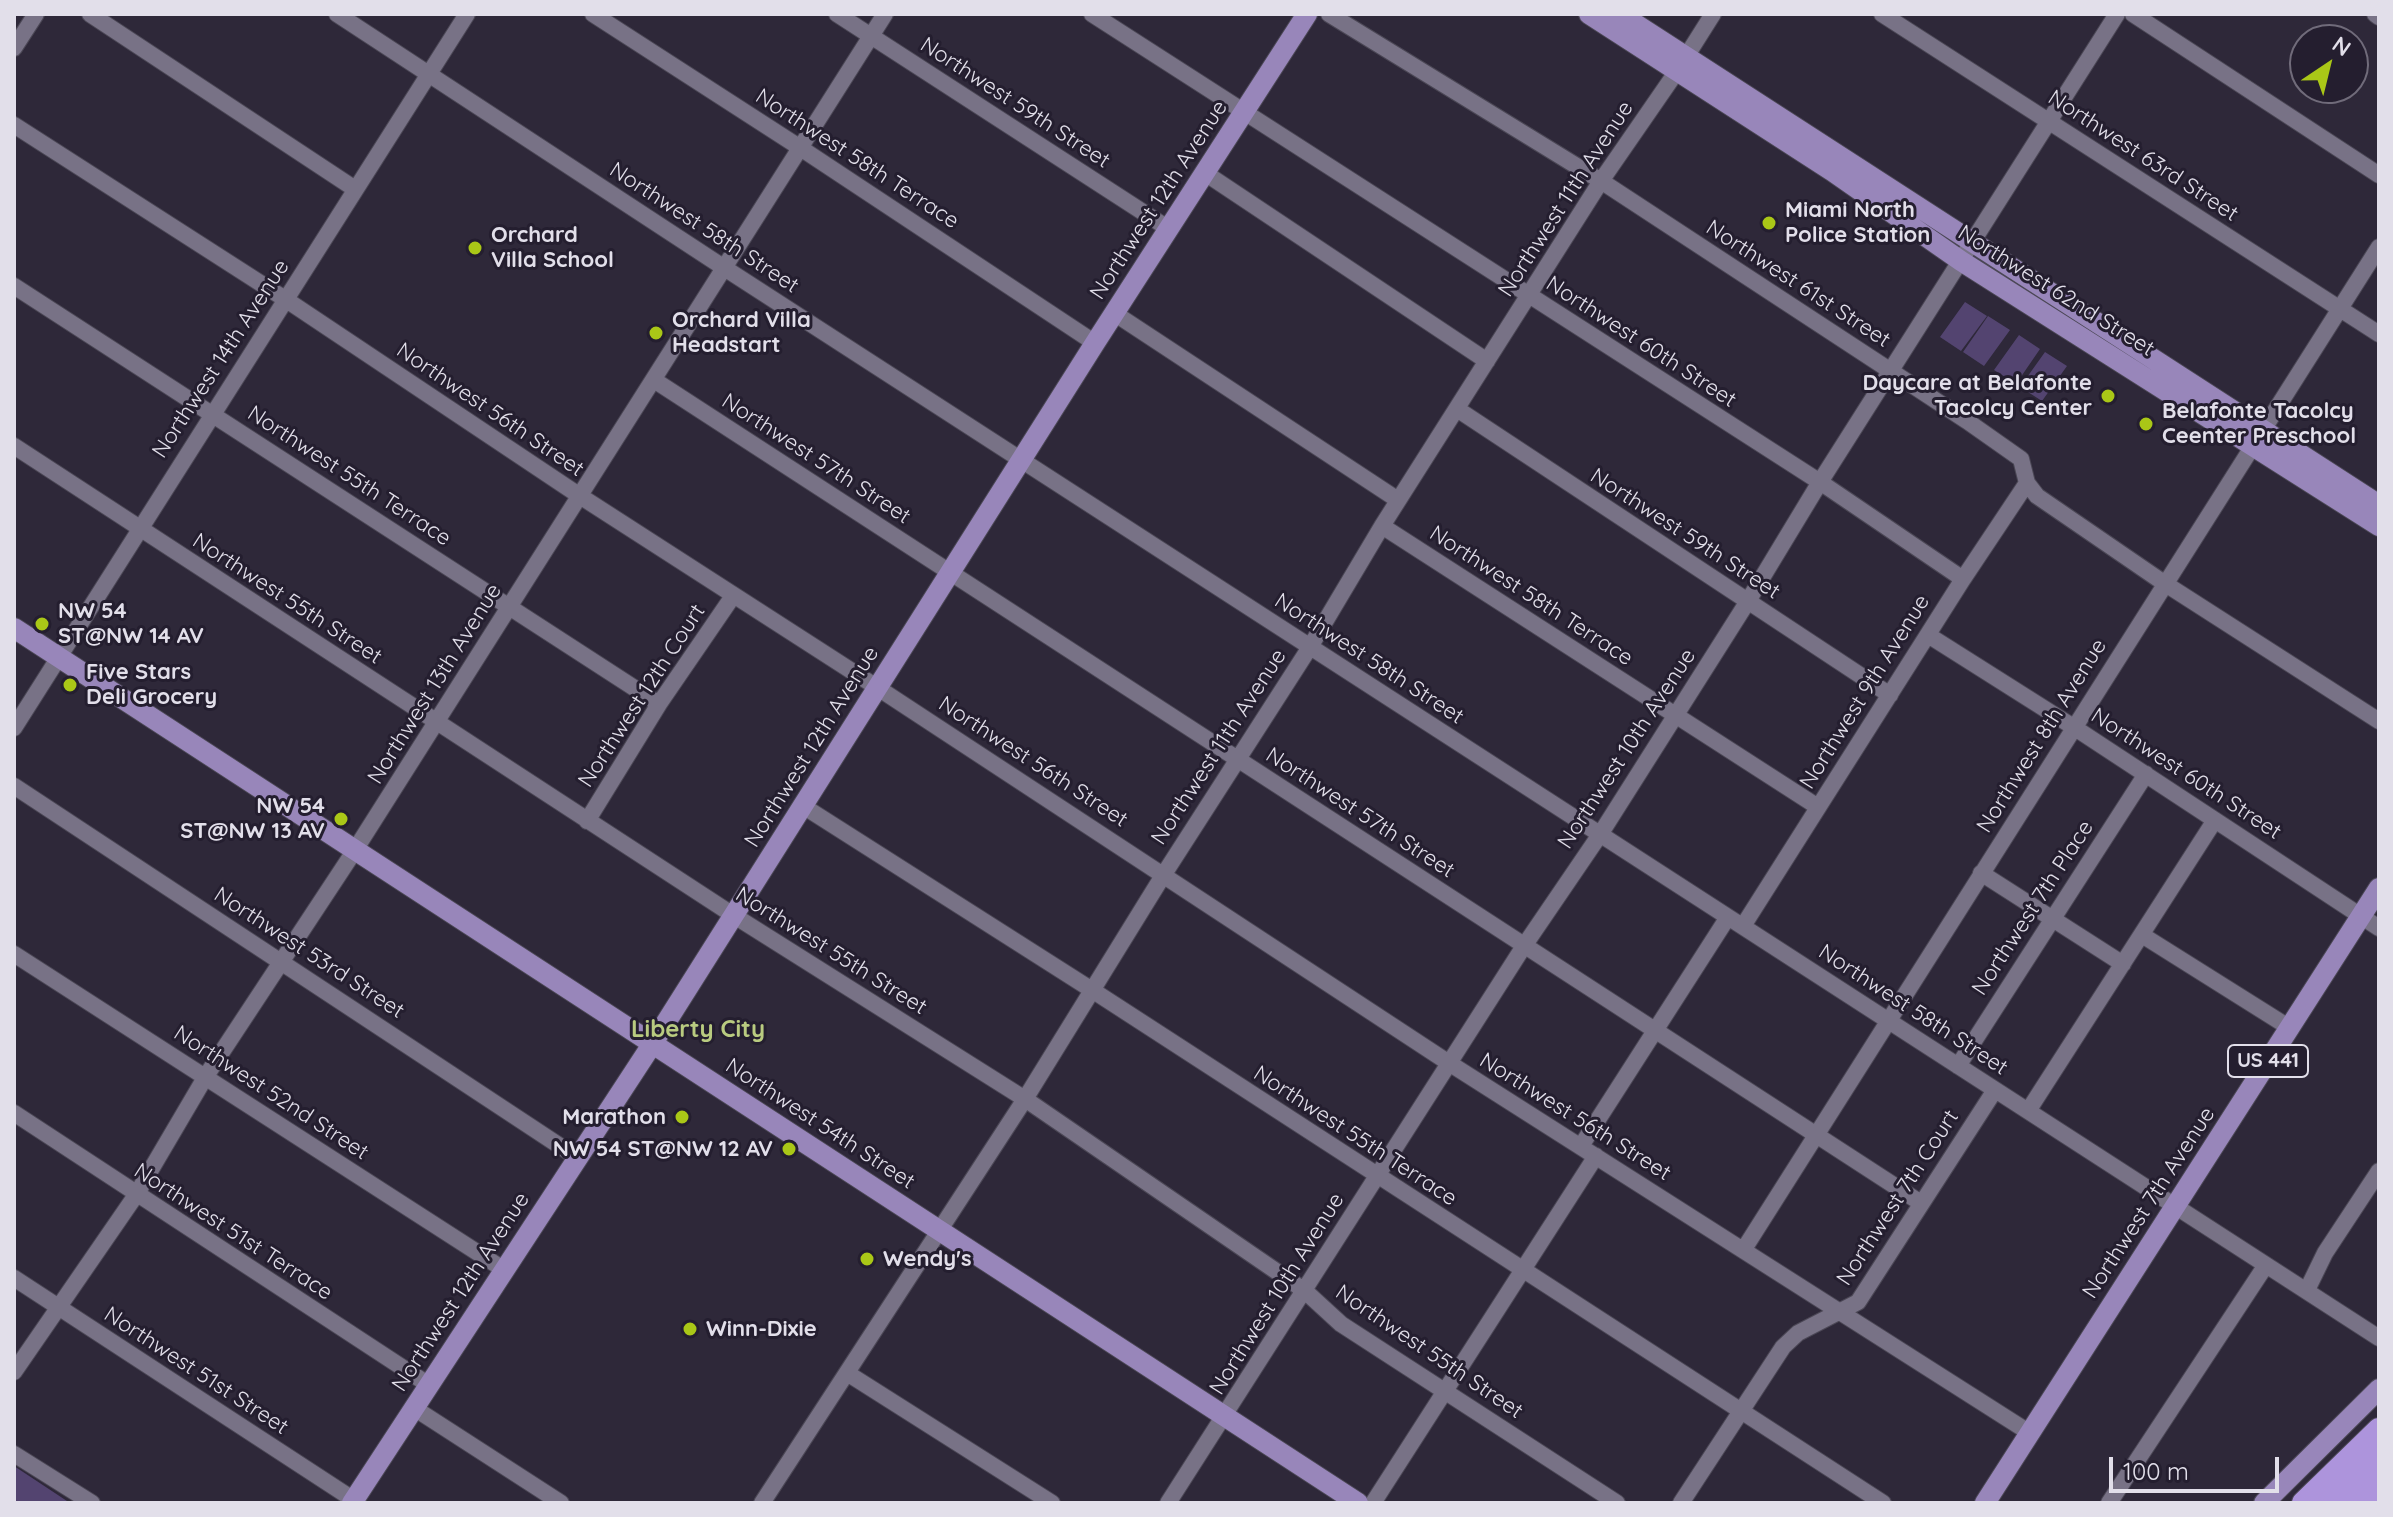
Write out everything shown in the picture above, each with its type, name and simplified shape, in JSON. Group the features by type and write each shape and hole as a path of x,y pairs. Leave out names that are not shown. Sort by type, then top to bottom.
{"highway":[{"path":"2304,1503 2379,1430"},
{"path":"2333,1503 2379,1459"},
{"path":"2364,1503 2379,1489"}],"main road":[{"name":"Northwest 12th Avenue","path":"353,1502 653,1043 1114,313 1307,14"},
{"name":"Northwest 62nd Street","path":"1589,14 1682,64 1973,243 2259,437 2379,526"},
{"name":"Northwest 62nd Street","path":"1620,14 1682,64 1961,261 2379,505"},
{"name":"Northwest 54th Street","path":"14,628 1358,1503"},
{"name":"Northwest 7th Avenue","path":"1994,1500 2030,1433 2379,888"},
{"path":"2264,1503 2379,1389"}],"street":[{"path":"14,48 36,14"},
{"path":"90,14 355,189"},
{"name":"Northwest 58th Street","path":"337,14 2379,1338"},
{"name":"Northwest 14th Avenue","path":"14,728 467,14"},
{"name":"Northwest 58th Terrace","path":"593,14 1095,343"},
{"name":"Northwest 59th Street","path":"837,14 1169,229"},
{"name":"Northwest 13th Avenue","path":"14,1372 136,1195 206,1076 355,850 885,14"},
{"name":"Northwest 60th Street","path":"1092,14 1820,482 1963,579"},
{"name":"Northwest 61st Street","path":"1329,14 1601,181 2021,459 2027,483 2037,496 2164,583 2379,721"},
{"name":"Northwest 11th Avenue","path":"762,1503 1025,1099 1164,874 1310,647 1398,500 1601,181 1713,14"},
{"name":"Northwest 63rd Street","path":"1882,14 2379,334"},
{"name":"Northwest 10th Avenue","path":"1168,1503 1524,946 1601,833 2117,14"},
{"path":"2133,14 2379,175"},
{"name":"Northwest 56th Street","path":"14,125 285,299 580,496 1164,874 1449,1063 1744,1249 1838,1314 2030,1433"},
{"path":"1205,173 1487,361"},
{"name":"Northwest 8th Avenue","path":"1744,1249 2379,247"},
{"name":"Northwest 55th Terrace","path":"14,286 659,704"},
{"path":"1114,313 1398,500"},
{"name":"Northwest 57th Street","path":"654,380 1921,1203"},
{"name":"Northwest 59th Street","path":"1457,409 1890,695"},
{"name":"Northwest 55th Street","path":"14,446 587,821 1025,1099 1305,1291 1341,1324 1617,1503"},
{"name":"Northwest 9th Avenue","path":"1581,1146 1653,1030 1818,807 2027,483"},
{"name":"Northwest 58th Terrace","path":"1382,526 1818,807"},
{"name":"Northwest 12th Court","path":"587,821 659,704 733,596"},
{"name":"Northwest 60th Street","path":"1928,635 2379,928"},
{"name":"Northwest 7th Place","path":"1958,1066 2146,774"},
{"name":"Northwest 53rd Street","path":"14,786 578,1158"},
{"name":"Northwest 55th Terrace","path":"803,806 1883,1503"},
{"path":"2028,1111 2215,820"},
{"path":"1981,873 2123,964"},
{"path":"2142,935 2290,1028"},
{"name":"Northwest 52nd Street","path":"14,954 503,1269"},
{"name":"Northwest 7th Court","path":"1681,1503 1783,1347 1798,1333 1858,1302 1995,1090"},
{"name":"Northwest 51st Terrace","path":"14,1113 429,1385"},
{"path":"1373,1503 1596,1156"},
{"path":"2307,1290 2325,1253 2379,1171"},
{"path":"2109,1503 2266,1265"},
{"name":"Northwest 51st Street","path":"14,1278 353,1502"},
{"path":"847,1373 1052,1503"},
{"path":"414,1408 561,1503"},
{"path":"14,1454 92,1503"}],"shaded area":[{"path":"1965,302 1987,316 1961,351 1940,337"},
{"path":"1988,316 2010,330 1984,366 1963,352"},
{"path":"2019,335 2040,349 2016,384 1994,370"},
{"path":"2045,352 2067,366 2042,401 2020,387"},
{"path":"14,1466 70,1503 14,1503"}],"place":[{"name":"Miami North Police Station","path":"1769,223"},
{"name":"Orchard Villa School","path":"475,248"},
{"name":"Orchard Villa Headstart","path":"656,333"},
{"name":"Daycare at Belafonte Tacolcy Center","path":"2108,396"},
{"name":"Belafonte Tacolcy Ceenter Preschool","path":"2146,424"},
{"name":"NW 54 ST@NW 14 AV","path":"42,624"},
{"name":"Five Stars Deli Grocery","path":"70,685"},
{"name":"NW 54 ST@NW 13 AV","path":"341,819"},
{"name":"Marathon","path":"682,1117"},
{"name":"NW 54 ST@NW 12 AV","path":"789,1149"},
{"name":"Wendy's","path":"867,1259"},
{"name":"Winn-Dixie","path":"690,1329"}],"district":[{"name":"Liberty City","path":"698,1030"}]}
